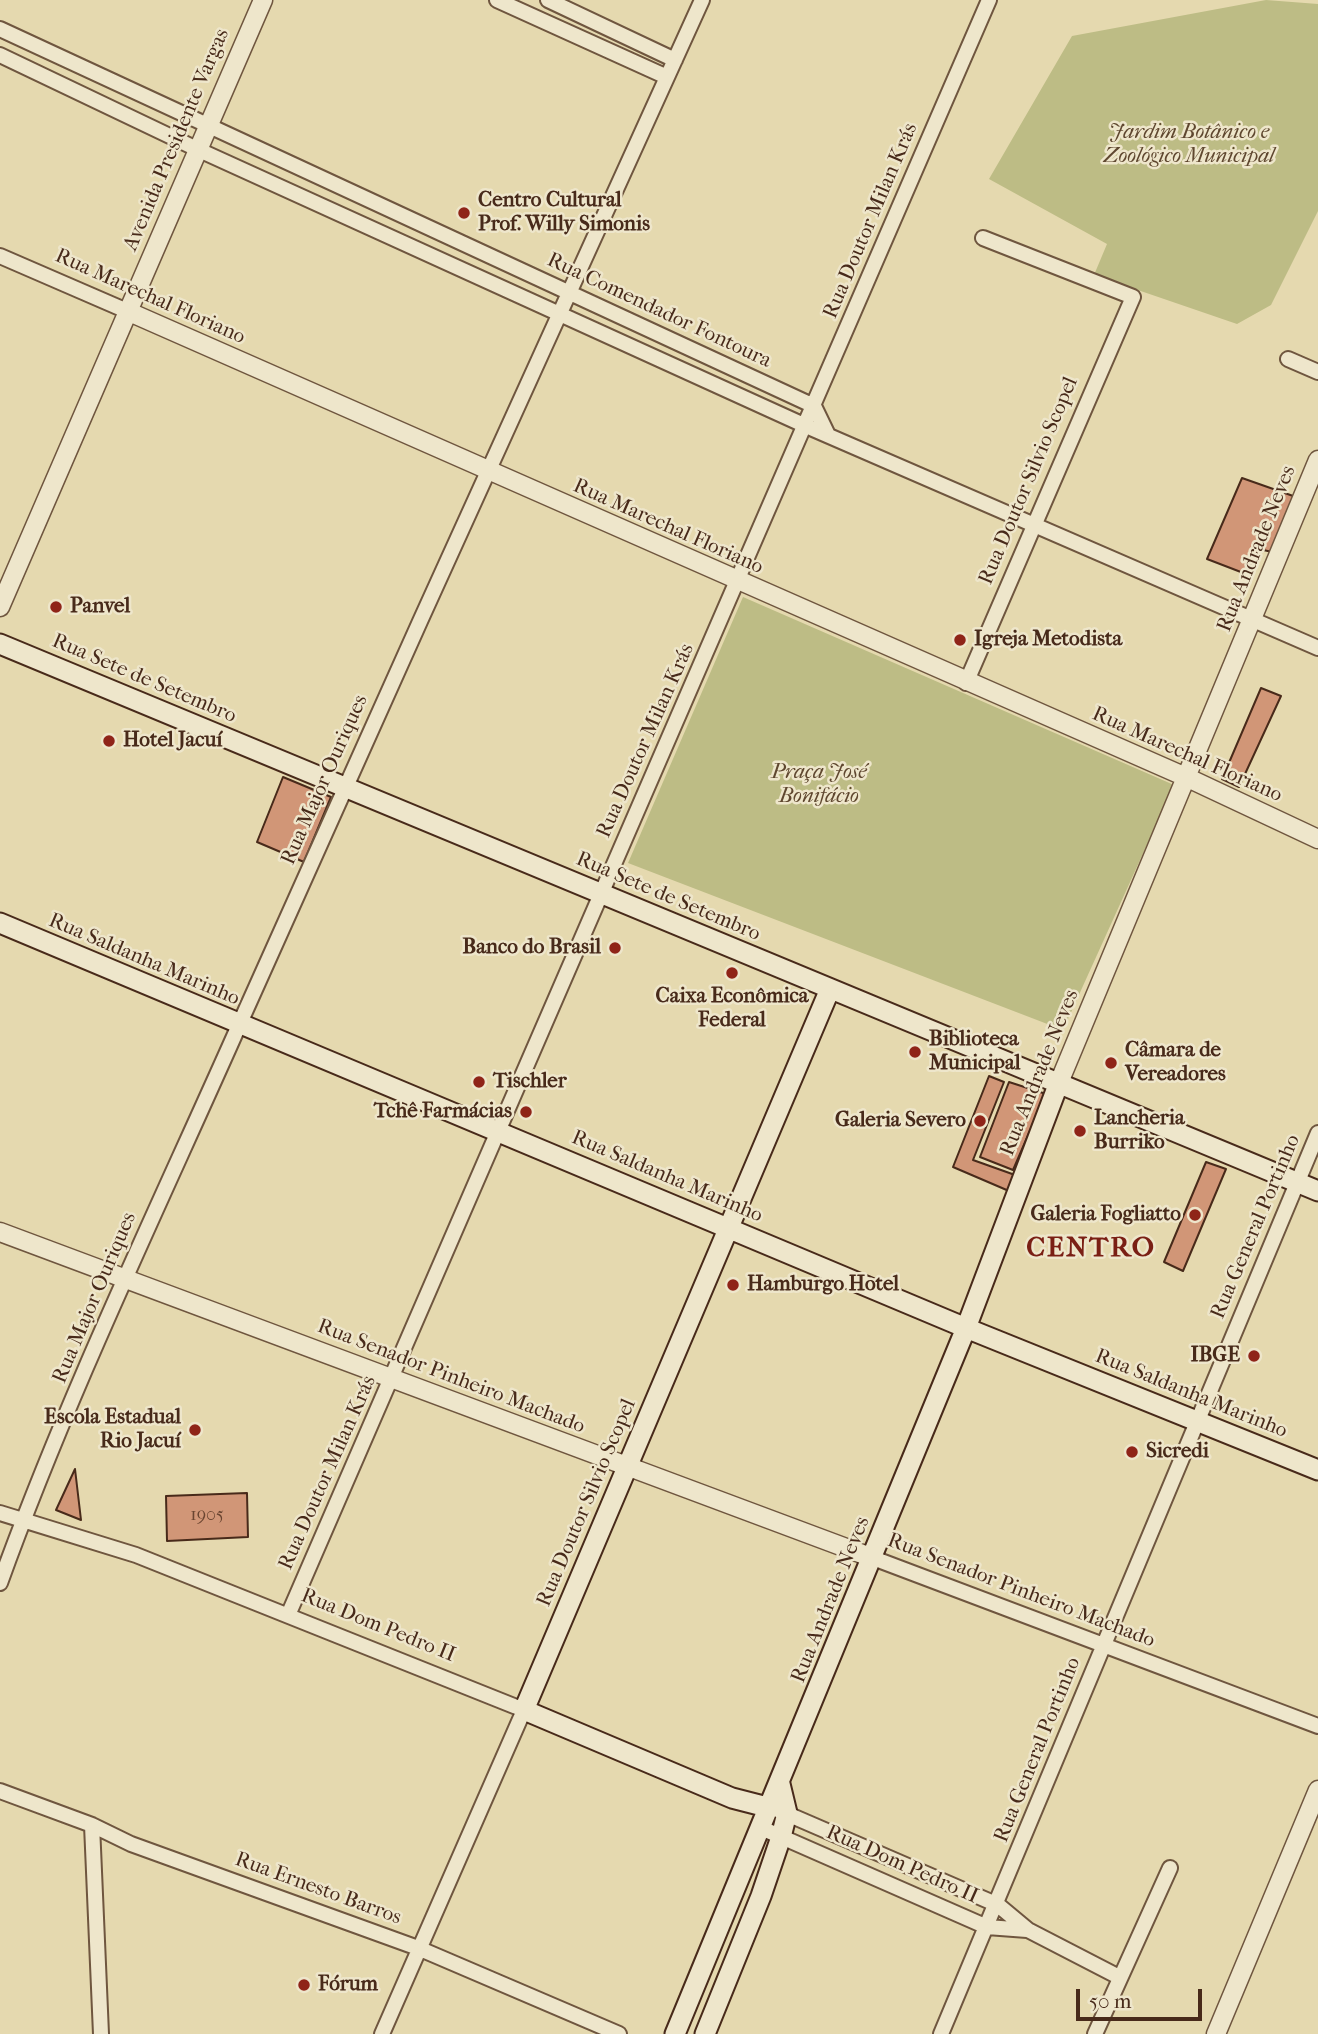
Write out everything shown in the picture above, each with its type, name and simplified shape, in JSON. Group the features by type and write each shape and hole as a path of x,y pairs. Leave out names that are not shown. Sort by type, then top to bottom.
{"main road":[{"name":"Rua Sete de Setembro","path":"0,644 1318,1192"},
{"name":"Rua Saldanha Marinho","path":"0,923 966,1328 1318,1470"},
{"name":"Rua Doutor Silvio Scopel","path":"524,1710 830,989"},
{"name":"Rua Andrade Neves","path":"675,2034 966,1328 1058,1085"},
{"name":"Rua Dom Pedro II","path":"524,1710 733,1798 767,1807"},
{"path":"705,2034 781,1837 787,1814 780,1784"},
{"name":"Rua Dom Pedro II","path":"733,1798 759,1827"},
{"path":"713,1941 738,1951"}],"street":[{"name":"Avenida Presidente Vargas","path":"0,607 262,0"},
{"path":"497,0 667,77"},
{"name":"Rua Major Ouriques","path":"0,1583 22,1522 125,1279 344,786 702,0"},
{"name":"Rua Doutor Milan Krás","path":"289,1613 989,0"},
{"path":"544,21 550,1 675,60"},
{"name":"Rua Comendador Fontoura","path":"0,29 814,406"},
{"path":"26,67 36,46"},
{"name":"Rua Comendador Fontoura","path":"0,55 199,150 806,426 1318,648"},
{"path":"293,192 303,170"},
{"path":"380,231 391,211"},
{"name":"Rua Doutor Silvio Scopel","path":"966,683 1133,297 983,238"},
{"name":"Rua Marechal Floriano","path":"0,256 966,683 1188,778 1318,839"},
{"path":"622,341 632,322"},
{"path":"1288,359 1318,372"},
{"path":"720,386 728,366"},
{"path":"814,406 828,435"},
{"name":"Rua Andrade Neves","path":"1058,1085 1188,778 1318,460"},
{"name":"Rua General Portinho","path":"941,2034 998,1905 1199,1423 1295,1182 1318,1133"},
{"name":"Rua Senador Pinheiro Machado","path":"0,1232 873,1558 1103,1648 1318,1726"},
{"name":"Rua Dom Pedro II","path":"0,1513 22,1522 136,1555 289,1613 524,1710"},
{"name":"Rua Doutor Silvio Scopel","path":"382,2034 524,1710"},
{"path":"1216,2034 1318,1790"},
{"name":"Rua Ernesto Barros","path":"0,1791 92,1825 131,1844 418,1948 619,2034"},
{"name":"Rua Dom Pedro II","path":"767,1807 998,1905 1028,1930 1119,1977"},
{"path":"92,1825 101,2034"},
{"name":"Rua Dom Pedro II","path":"759,1827 987,1927 1028,1930"},
{"path":"1095,2034 1170,1868"}],"green space":[{"name":"Jardim Botânico e Zoológico Municipal","path":"1266,0 1318,4 1318,211 1271,305 1237,324 1094,275 1107,244 989,179 1072,36"},
{"name":"Praça José Bonifácio","path":"743,597 1174,785 1063,1030 628,863"}],"building":[{"path":"1242,478 1296,497 1272,552 1259,549 1246,574 1207,559"},
{"path":"1261,688 1281,696 1239,787 1222,779"},
{"path":"283,777 331,797 304,862 257,842"},
{"name":"Galeria Severo","path":"989,1076 1004,1082 973,1160 1015,1175 1009,1191 953,1167"},
{"path":"1009,1082 1046,1094 1013,1170 980,1157"},
{"name":"Galeria Fogliatto","path":"1206,1162 1226,1169 1183,1271 1164,1262"},
{"path":"75,1469 81,1520 56,1510"},
{"path":"247,1493 248,1537 167,1541 166,1496"}],"place":[{"name":"Centro Cultural Prof. Willy Simonis","path":"464,213"},
{"name":"Panvel","path":"56,607"},
{"name":"Igreja Metodista","path":"960,640"},
{"name":"Hotel Jacuí","path":"109,741"},
{"name":"Banco do Brasil","path":"615,948"},
{"name":"Caixa Econômica Federal","path":"732,973"},
{"name":"Biblioteca Municipal","path":"915,1052"},
{"name":"Câmara de Vereadores","path":"1111,1063"},
{"name":"Tischler","path":"479,1082"},
{"name":"Tchê Farmácias","path":"526,1112"},
{"name":"Galeria Severo","path":"980,1121"},
{"name":"Lancheria Burriko","path":"1080,1131"},
{"name":"Galeria Fogliatto","path":"1195,1215"},
{"name":"Hamburgo Hotel","path":"733,1285"},
{"name":"IBGE","path":"1254,1356"},
{"name":"Escola Estadual Rio Jacuí","path":"195,1430"},
{"name":"Sicredi","path":"1132,1452"},
{"name":"Fórum","path":"304,1985"}],"district":[{"name":"CENTRO","path":"1091,1249"}]}
